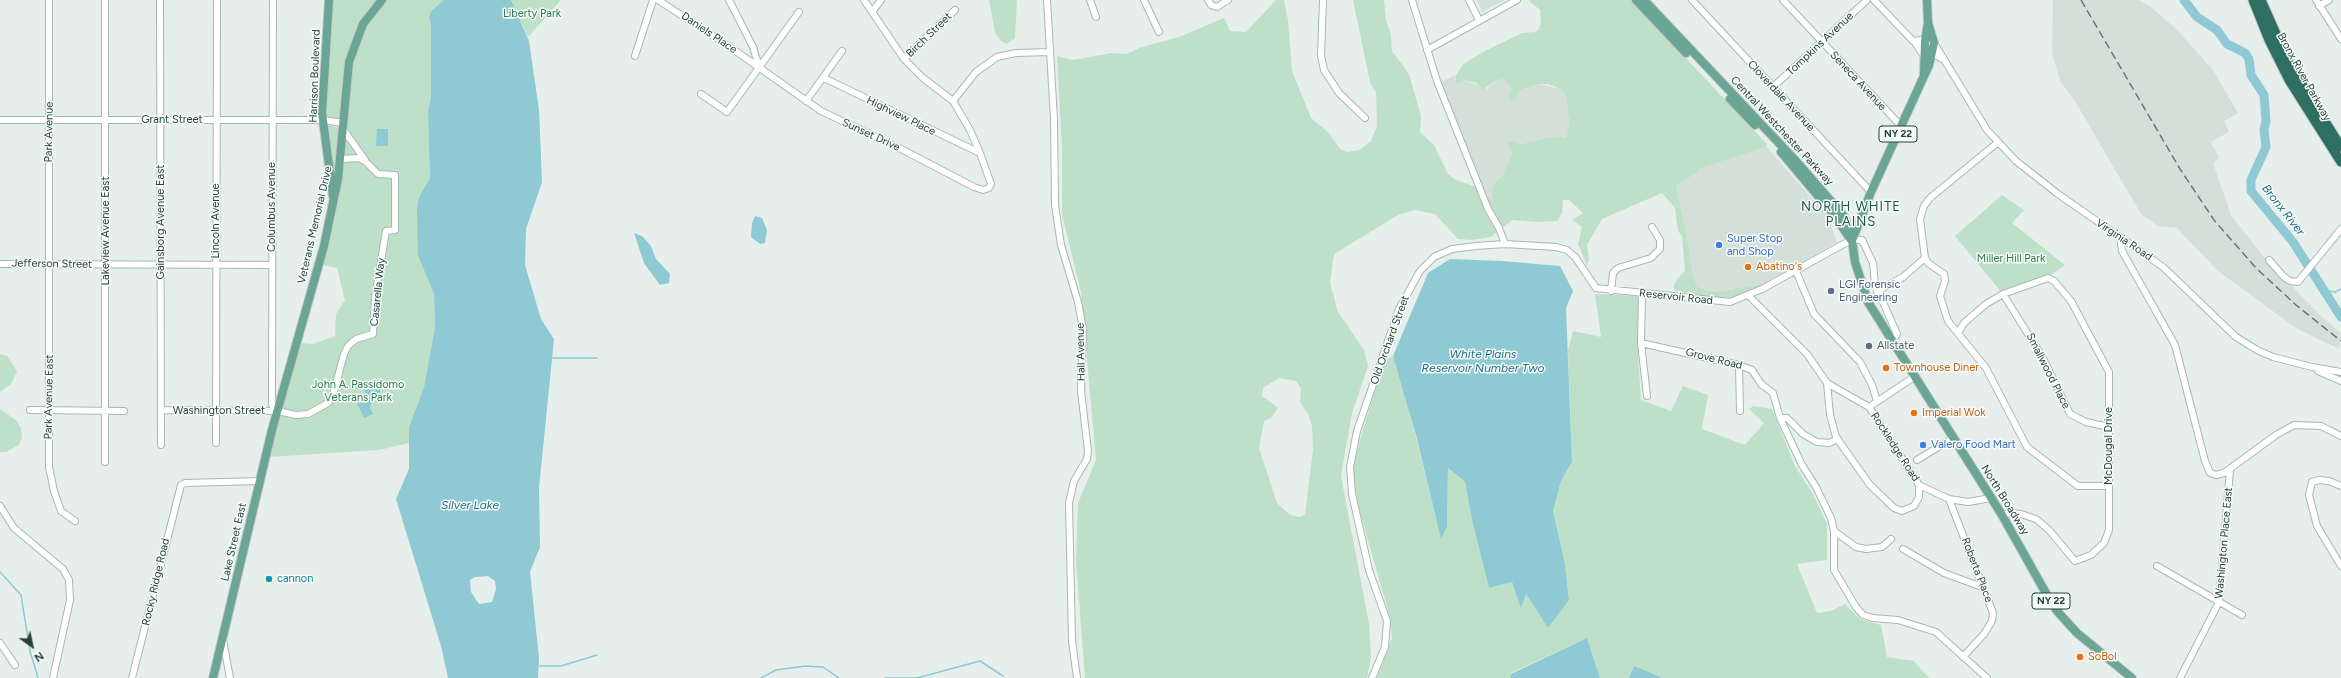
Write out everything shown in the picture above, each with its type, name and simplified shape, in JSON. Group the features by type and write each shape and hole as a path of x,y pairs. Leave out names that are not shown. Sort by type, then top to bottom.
{"highway":[{"name":"Bronx River Parkway","path":"2252,0 2269,40 2289,80 2341,162"},
{"name":"Bronx River Parkway","path":"2261,0 2292,69 2341,147"}],"main road":[{"name":"Harrison Boulevard","path":"329,0 323,120 333,200"},
{"name":"Veterans Memorial Drive","path":"278,411 324,246 341,159 346,83 352,48 368,15 382,0"},
{"name":"Central Westchester Parkway","path":"1636,0 1783,154 1834,215 1851,240"},
{"name":"Central Westchester Parkway","path":"1644,0 1830,199 1848,222 1851,232 1851,240"},
{"name":"NY 22","path":"1851,240 1924,75 1927,49 1927,0"},
{"name":"NY 22","path":"1927,49 1934,43 1928,23"},
{"name":"North Broadway","path":"1851,240 1864,294 1892,342 2002,515 2060,615 2077,633 2132,678"},
{"name":"Lake Street East","path":"213,678 278,411"}],"street":[{"name":"Park Avenue","path":"49,0 49,264"},
{"name":"Lakeview Avenue East","path":"105,0 105,462"},
{"name":"Gainsborg Avenue East","path":"160,0 161,445"},
{"name":"Lincoln Avenue","path":"216,443 217,0"},
{"name":"Columbus Avenue","path":"273,0 272,405 278,411"},
{"path":"635,56 653,0"},
{"name":"Daniels Place","path":"658,0 760,67"},
{"path":"729,0 753,48 760,67"},
{"path":"864,0 904,59 923,78 953,101 970,130 980,153"},
{"path":"872,12 882,0"},
{"name":"Hall Avenue","path":"1047,0 1055,205 1061,244 1078,302 1082,329 1081,391 1088,451 1087,459 1074,481 1069,503 1072,633 1077,678"},
{"path":"1090,0 1096,17"},
{"path":"1144,0 1159,32"},
{"path":"1208,0 1211,4 1217,7 1228,0"},
{"path":"1323,0 1321,56 1324,70 1339,93 1365,118"},
{"path":"1412,0 1427,50 1488,209 1499,228 1505,244"},
{"path":"1469,0 1479,20"},
{"path":"1427,50 1517,0"},
{"name":"Cloverdale Avenue","path":"1692,0 1871,192"},
{"name":"Seneca Avenue","path":"1783,0 1901,126"},
{"name":"Tompkins Avenue","path":"1773,87 1867,0"},
{"path":"1874,0 1913,41 1927,49"},
{"path":"2329,0 2318,3 2341,39"},
{"name":"Birch Street","path":"904,59 955,10"},
{"path":"701,94 727,112 799,12"},
{"path":"1913,41 1927,49"},
{"name":"Virginia Road","path":"1934,43 1942,59 1997,143 2032,174 2179,280 2244,342 2273,357 2312,367 2341,372"},
{"name":"Virginia Road","path":"1927,49 1942,59"},
{"path":"806,101 842,51"},
{"path":"953,101 976,72 997,58 1016,53 1050,52"},
{"name":"Sunset Drive","path":"760,67 806,101 842,122 903,150 974,187 983,190 989,188 991,184 980,153"},
{"name":"Highview Place","path":"824,78 980,153"},
{"name":"Grant Street","path":"0,120 323,120 343,126"},
{"path":"343,126 366,162"},
{"path":"1997,143 1942,188 1924,206 1920,219 1926,258 1928,263 1944,274 1945,281 1941,291 1941,301 1948,321 1986,368 2027,447 2078,486 2109,486"},
{"name":"Casarella Way","path":"278,411 296,415 308,414 328,403 333,395 344,354 348,346 356,339 373,334 375,298 386,231 395,230 395,175 378,174 370,168 366,162 354,157 341,159"},
{"path":"1610,290 1613,273 1618,268 1651,258 1660,249 1660,240 1652,227"},
{"path":"2269,260 2284,277 2293,282 2300,280 2341,229"},
{"path":"2120,236 2122,251 2175,346 2207,468 2216,475 2230,470 2276,435 2294,425 2312,424 2322,426 2341,436"},
{"path":"1851,240 1862,240 1866,245 1873,263 1873,277 1897,334 1892,342"},
{"name":"Reservoir Road","path":"1505,244 1556,247 1567,250 1580,263 1594,286 1610,290 1642,294 1730,302 1749,296 1851,240"},
{"name":"Old Orchard Street","path":"1372,678 1385,647 1388,630 1385,614 1369,570 1351,488 1350,467 1357,431 1399,310 1420,271 1434,257 1445,251 1476,246 1505,244"},
{"path":"1878,291 1903,277 1926,258"},
{"name":"Jefferson Street","path":"0,264 272,265"},
{"name":"Park Avenue East","path":"49,264 49,467 52,484 61,511 75,520"},
{"path":"1796,271 1814,314 1860,362 1872,385 1872,405"},
{"name":"McDougal Drive","path":"2002,515 2011,513 2021,514 2036,519 2049,530 2068,555 2077,562 2091,555 2107,539 2109,530 2109,372 2105,362 2064,290 2048,278 2003,294"},
{"path":"1642,294 1641,343 1647,396"},
{"path":"1958,334 1969,318 2003,294"},
{"name":"Smallwood Place","path":"2003,294 2043,358 2066,409 2079,420 2109,427"},
{"name":"Rockledge Road","path":"1749,296 1807,354 1827,383 1872,405 1919,486"},
{"name":"Grove Road","path":"1641,343 1739,365 1752,370 1761,384 1773,393 1780,418 1802,465 1825,504 1834,531 1834,570 1845,590 1863,614 1873,618 1898,620 1926,628 1940,636 1987,678"},
{"path":"1739,365 1740,411"},
{"path":"2312,367 2341,381"},
{"path":"1872,405 1914,377"},
{"path":"1827,383 1830,415 1838,439 1859,472 1894,508 1902,511 1914,506 1919,496 1919,486 1950,499 1973,502 1990,498"},
{"path":"30,410 124,411"},
{"name":"Washington Street","path":"161,410 278,411"},
{"path":"1780,418 1787,418 1803,434 1817,442 1829,443 1838,439"},
{"path":"1917,460 1952,438"},
{"name":"Washington Place East","path":"2180,678 2219,602 2230,470"},
{"path":"2341,486 2329,481 2319,480 2310,485 2309,495 2317,526 2341,566"},
{"name":"Rocky Ridge Road","path":"132,678 180,485 260,481"},
{"name":"Roberta Place","path":"1950,499 1982,587 1992,608 1992,621 1984,634 1963,658"},
{"path":"0,506 14,528 63,569 69,580 70,600 53,678"},
{"path":"1834,531 1856,547 1866,549 1882,547 1891,539"},
{"path":"1903,549 1944,573 1982,587"},
{"path":"2157,566 2242,615"},
{"path":"223,640 230,678"},
{"path":"0,643 15,665"}],"shaded area":[{"path":"1477,0 1505,0 1482,12"},
{"path":"2053,0 2139,0 2151,7 2178,31 2213,70 2238,113 2224,121 2229,132 2211,142 2219,158 2213,163 2231,215 2263,256 2318,313 2341,333 2339,349 2296,328 2218,271 2177,228 2158,226 2141,214 2073,98 2060,81 2052,53"},
{"path":"1456,75 1454,81 1465,80 1487,89 1495,81 1503,79 1510,85 1512,90 1510,97 1517,97 1518,92 1523,89 1539,84 1561,89 1566,97 1569,122 1566,138 1554,136 1521,144 1508,142 1512,152 1502,176 1494,183 1492,190 1492,203 1484,195 1465,142 1440,82"},
{"path":"1766,146 1828,217 1837,242 1766,283 1718,292 1703,290 1697,286 1693,275 1686,230 1676,188 1679,184 1695,174 1699,169"}],"green space":[{"path":"332,0 378,0 357,30 350,46 346,63 341,117 337,120 326,116 329,53 331,48 333,17 331,14"},
{"name":"John A. Passidomo Veterans Park","path":"386,0 444,0 431,11 429,18 431,25 431,96 428,112 430,178 419,197 418,256 434,294 435,327 424,387 409,427 409,443 379,450 269,457 300,343 313,344 335,336 336,314 345,300 337,268 323,265 336,215 336,206 343,175 350,74 356,47 369,20"},
{"name":"Liberty Park","path":"511,0 561,0 528,37"},
{"path":"989,0 1017,0 1015,38 1007,44 1001,41 995,32"},
{"path":"1276,0 1284,0 1288,20 1292,71 1311,118 1329,133 1340,149 1347,152 1359,150 1371,141 1377,126 1376,93 1370,82 1353,0 1384,0 1386,20 1391,34 1392,51 1409,74 1421,116 1420,132 1434,145 1448,174 1454,179 1476,187 1492,202 1492,190 1494,183 1502,176 1512,153 1507,141 1521,144 1554,136 1566,138 1569,122 1566,97 1561,89 1548,84 1539,84 1523,89 1518,92 1515,100 1512,100 1509,97 1512,90 1510,85 1503,79 1495,81 1483,90 1476,83 1465,80 1455,84 1456,75 1463,64 1485,51 1522,33 1535,32 1538,30 1541,23 1540,10 1528,0 1631,0 1767,144 1765,147 1699,169 1695,174 1679,184 1676,188 1686,230 1693,275 1697,286 1703,290 1718,292 1766,283 1735,297 1708,298 1674,290 1674,285 1677,279 1685,271 1682,236 1678,231 1675,208 1662,193 1602,219 1587,245 1589,259 1587,265 1578,244 1582,227 1572,220 1583,213 1569,200 1563,200 1562,213 1557,221 1537,222 1512,220 1491,237 1472,240 1458,239 1435,214 1415,210 1398,215 1334,254 1330,283 1338,312 1364,350 1368,366 1352,413 1341,476 1369,624 1371,656 1367,678 1085,678 1076,561 1078,503 1096,460 1081,292 1062,214 1062,148 1057,56 1073,60 1111,53 1127,54 1139,48 1179,37 1224,18 1230,31 1246,32","holes":["1279,378 1296,381 1301,389 1300,402 1308,414 1312,426 1313,450 1305,515 1299,517 1290,515 1277,503 1259,448 1264,421 1271,418 1278,408 1262,396 1263,388"]},
{"path":"329,125 340,128 335,180 327,127"},
{"name":"Miller Hill Park","path":"2002,195 2024,210 2012,223 2065,265 2046,278 2003,294 1955,236"},
{"path":"1595,294 1639,296 1638,356 1641,400 1671,411 1683,386 1708,395 1702,429 1745,445 1764,423 1749,409 1753,406 1772,409 1795,466 1813,494 1827,524 1827,560 1797,564 1817,613 1831,611 1845,604 1860,619 1881,625 1887,657 1914,661 1929,678 1662,678 1634,666 1629,678 1600,678 1587,638 1511,673 1511,678 1377,678 1392,638 1390,617 1358,506 1353,468 1362,432 1385,359 1393,356 1403,385 1441,538 1447,527 1448,468 1465,482 1472,520 1489,588 1512,582 1521,607 1526,593 1548,628 1569,599 1565,564 1553,511 1561,481 1572,462 1568,350 1573,331 1601,337"},
{"path":"0,354 7,356 17,371 11,384 0,392"},
{"path":"0,409 17,421 21,428 22,437 19,445 6,452 0,452"}],"water":[{"name":"Silver Lake","path":"444,0 511,0 529,41 539,110 542,182 526,229 525,265 541,319 554,339 539,488 540,547 530,572 539,658 538,678 448,678 441,646 396,499 409,469 409,427 424,387 435,327 434,294 418,256 417,209 419,197 430,178 428,112 431,96 431,25 429,18 431,11","holes":["488,576 495,581 496,589 492,602 479,604 471,592 470,580 475,577"]},
{"path":"377,129 388,129 388,146 376,146"},
{"path":"755,216 762,218 767,230 765,243 760,244 751,237 752,223"},
{"path":"634,233 642,236 651,246 656,259 670,274 669,283 660,285 644,263"},
{"name":"White Plains Reservoir Number Two","path":"1450,259 1502,261 1560,266 1573,291 1566,308 1572,462 1561,481 1553,511 1565,564 1569,600 1548,628 1526,594 1521,608 1512,582 1489,588 1472,520 1465,482 1448,468 1447,527 1441,539 1416,435 1393,356 1428,273"},
{"path":"365,383 375,385 382,389 375,397 370,407 373,414 364,418 356,401 364,397"},
{"path":"1587,638 1600,678 1511,678 1511,674"},
{"path":"1634,666 1656,675 1662,678 1629,678"}],"waterway":[{"name":"Bronx River","path":"2184,0 2197,17 2217,30 2227,44 2245,53 2249,59 2251,75 2264,95 2266,121 2264,130 2266,147 2251,180 2251,191 2293,242 2341,317"},
{"path":"2323,290 2335,292 2341,289"},
{"path":"552,358 597,358"},
{"path":"0,572 21,595 30,651 38,678"},
{"path":"539,666 561,666 597,655"},
{"path":"885,678 917,678 980,661 1003,676"},
{"path":"761,678 776,670 805,666 823,667 839,678"}],"railway":[{"path":"2081,0 2180,169 2214,220 2256,268 2296,305 2341,341"}],"place":[{"name":"Super Stop and Shop","path":"1719,245"},
{"name":"Abatino's","path":"1748,267"},
{"name":"LGI Forensic Engineering","path":"1831,291"},
{"name":"Allstate","path":"1869,346"},
{"name":"Townhouse Diner","path":"1886,368"},
{"name":"Imperial Wok","path":"1914,413"},
{"name":"Valero Food Mart","path":"1923,445"},
{"name":"cannon","path":"269,579"},
{"name":"SoBol","path":"2080,657"}],"district":[{"name":"NORTH WHITE PLAINS","path":"1851,214"}]}
